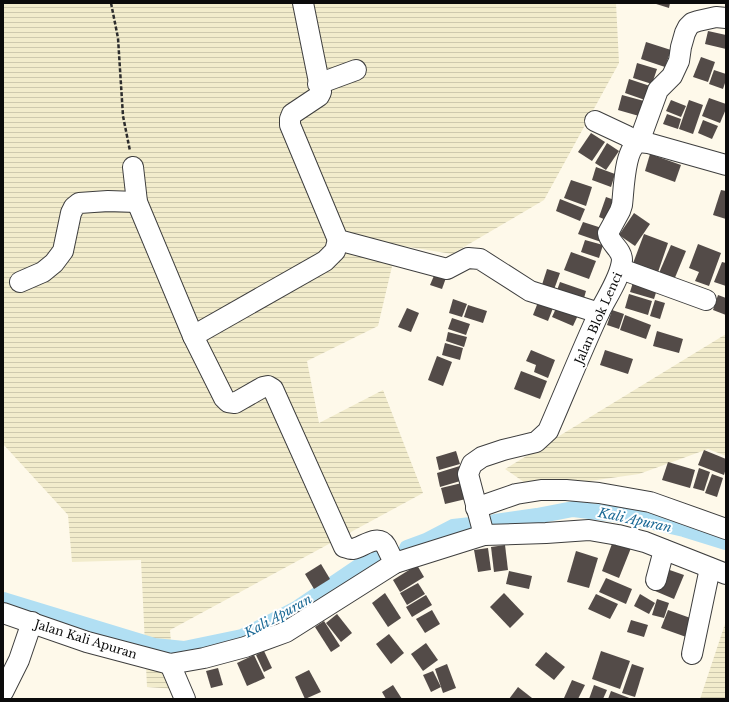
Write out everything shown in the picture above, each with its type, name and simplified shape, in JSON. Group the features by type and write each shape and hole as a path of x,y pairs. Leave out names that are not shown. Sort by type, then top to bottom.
{"street":[{"path":"193,336 325,261 335,251 338,240 290,125 292,114 319,96 321,92 318,84 303,3"},
{"path":"638,142 658,90 672,76 679,61 681,47 688,27 698,20 726,18"},
{"path":"318,84 356,70"},
{"path":"595,121 638,142 648,143 726,164"},
{"name":"Jalan Blok Lenci","path":"484,535 468,474 472,464 482,457 536,442 548,431 599,313 621,269 622,258 608,233 620,212 626,164 633,147 638,142"},
{"path":"133,167 137,202 193,336 224,398 228,402 235,404 263,387 268,386 273,389 344,547 353,549 373,540 381,541 386,546 395,563"},
{"path":"20,282 43,272 54,263 63,251 71,212 79,203 108,201 137,202"},
{"path":"338,240 447,269 468,258 480,259 530,291 599,313"},
{"path":"621,269 706,300"},
{"path":"476,508 516,494 541,490 572,490 650,502 726,529"},
{"path":"185,699 170,664 204,658 245,647 286,632 395,563 484,535 546,534 589,530 645,542 718,571 692,654"},
{"path":"656,580 664,550"},
{"name":"Jalan Kali Apuran","path":"3,613 87,642 170,664"},
{"path":"3,692 19,660 32,622"}],"path":[{"path":"111,3 118,38 123,116 133,167"}],"shaded area":[{"path":"3,3 616,3 619,63 544,200 452,254 397,245 378,326 307,361 319,423 383,390 423,493 170,630 175,689 147,687 141,560 72,562 68,515 3,444"},
{"path":"726,334 726,456 708,449 639,474 534,489 505,469"},
{"path":"726,621 726,699 700,699"}],"building":[{"path":"653,3 670,3 669,8"},
{"path":"708,31 726,35 726,49 705,44"},
{"path":"646,42 671,50 665,67 641,59"},
{"path":"701,57 715,62 708,82 693,77"},
{"path":"637,63 657,69 652,84 633,78"},
{"path":"714,70 726,74 723,89 709,84"},
{"path":"629,79 650,86 645,100 625,93"},
{"path":"622,95 644,101 639,116 618,110"},
{"path":"709,98 726,104 726,109 720,123 702,116"},
{"path":"671,100 686,106 681,117 666,111"},
{"path":"689,100 703,105 693,134 679,129"},
{"path":"667,114 681,119 678,129 663,124"},
{"path":"703,120 718,126 712,139 698,133"},
{"path":"591,133 605,142 592,161 578,152"},
{"path":"607,143 619,151 606,170 595,163"},
{"path":"650,154 681,165 675,182 645,171"},
{"path":"596,167 615,174 611,187 592,180"},
{"path":"571,180 592,187 586,206 564,198"},
{"path":"721,190 726,191 726,219 713,215"},
{"path":"606,197 620,202 613,223 599,217"},
{"path":"560,199 585,209 580,221 556,211"},
{"path":"634,213 650,224 635,246 619,235"},
{"path":"583,222 608,230 604,243 578,234"},
{"path":"644,234 668,243 657,275 632,266"},
{"path":"585,240 603,245 599,258 581,252"},
{"path":"698,244 721,253 709,286 695,281 699,272 689,268"},
{"path":"671,245 686,251 674,280 659,273"},
{"path":"571,252 596,261 589,279 564,270"},
{"path":"722,262 726,263 726,286 714,282"},
{"path":"547,269 560,273 552,295 540,291"},
{"path":"436,271 447,275 442,289 430,285"},
{"path":"634,279 658,286 654,299 630,292"},
{"path":"560,282 586,291 582,305 555,296"},
{"path":"629,294 652,301 648,315 625,308"},
{"path":"718,295 726,298 726,315 713,310"},
{"path":"540,297 555,303 548,321 533,315"},
{"path":"453,299 467,304 462,317 449,313"},
{"path":"655,300 665,303 660,319 650,316"},
{"path":"558,304 579,313 573,326 552,317"},
{"path":"468,305 487,311 483,323 464,317"},
{"path":"407,308 419,313 411,332 398,327"},
{"path":"612,310 624,314 619,329 607,325"},
{"path":"625,315 651,325 646,339 620,330"},
{"path":"452,318 470,324 466,335 448,329"},
{"path":"657,331 683,339 679,353 653,346"},
{"path":"448,332 467,337 464,347 446,341"},
{"path":"445,343 463,348 460,360 442,355"},
{"path":"531,350 555,360 548,378 534,372 536,365 526,361"},
{"path":"605,350 633,359 628,374 600,365"},
{"path":"437,356 452,362 443,386 428,380"},
{"path":"521,371 547,381 540,399 514,389"},
{"path":"704,450 726,459 724,475 698,465"},
{"path":"456,451 460,464 439,470 436,457"},
{"path":"668,462 695,470 690,488 662,480"},
{"path":"463,465 467,479 440,487 437,473"},
{"path":"699,468 710,472 704,491 693,488"},
{"path":"712,474 723,478 717,497 705,493"},
{"path":"466,482 470,498 445,504 441,488"},
{"path":"613,541 631,548 619,578 602,571"},
{"path":"505,545 508,570 494,572 491,547"},
{"path":"488,548 491,570 478,572 474,550"},
{"path":"576,551 598,558 589,588 567,582"},
{"path":"321,564 330,579 314,589 305,574"},
{"path":"417,565 424,577 400,592 393,580"},
{"path":"664,568 684,575 674,599 655,591"},
{"path":"509,571 532,576 529,589 506,584"},
{"path":"606,578 632,589 626,604 599,592"},
{"path":"418,583 425,594 407,605 400,593"},
{"path":"385,593 401,618 388,627 372,603"},
{"path":"504,593 524,614 510,628 490,607"},
{"path":"596,594 618,604 610,619 588,609"},
{"path":"640,594 655,603 649,614 634,606"},
{"path":"426,595 432,605 412,617 406,607"},
{"path":"657,599 669,603 664,618 652,615"},
{"path":"432,610 440,624 425,633 416,619"},
{"path":"668,610 696,620 689,638 661,628"},
{"path":"337,614 352,633 341,642 326,623"},
{"path":"631,620 648,625 644,637 627,632"},
{"path":"324,621 340,646 331,652 315,627"},
{"path":"389,634 404,653 391,664 376,644"},
{"path":"426,643 438,660 423,671 411,654"},
{"path":"264,651 272,668 264,672 256,655"},
{"path":"601,651 630,661 620,689 592,679"},
{"path":"546,652 565,667 554,680 535,665"},
{"path":"254,655 265,678 247,686 237,663"},
{"path":"447,664 456,688 443,693 435,669"},
{"path":"632,664 644,668 635,697 622,693"},
{"path":"218,668 223,685 211,688 206,671"},
{"path":"309,670 321,692 305,699 295,677"},
{"path":"433,671 441,687 431,692 423,675"},
{"path":"572,680 585,685 578,699 566,699 564,698"},
{"path":"393,685 402,699 386,699 382,692"},
{"path":"594,685 607,690 603,699 589,699"},
{"path":"518,687 532,698 532,699 509,699"},
{"path":"611,691 632,699 608,699"}],"waterway":[{"name":"Kali Apuran","path":"495,522 573,509 623,515 684,529 726,542"},
{"path":"407,548 426,541 453,527 471,525"},
{"name":"Kali Apuran","path":"3,600 154,646 184,649 242,637 296,609 361,565 383,557"}]}
